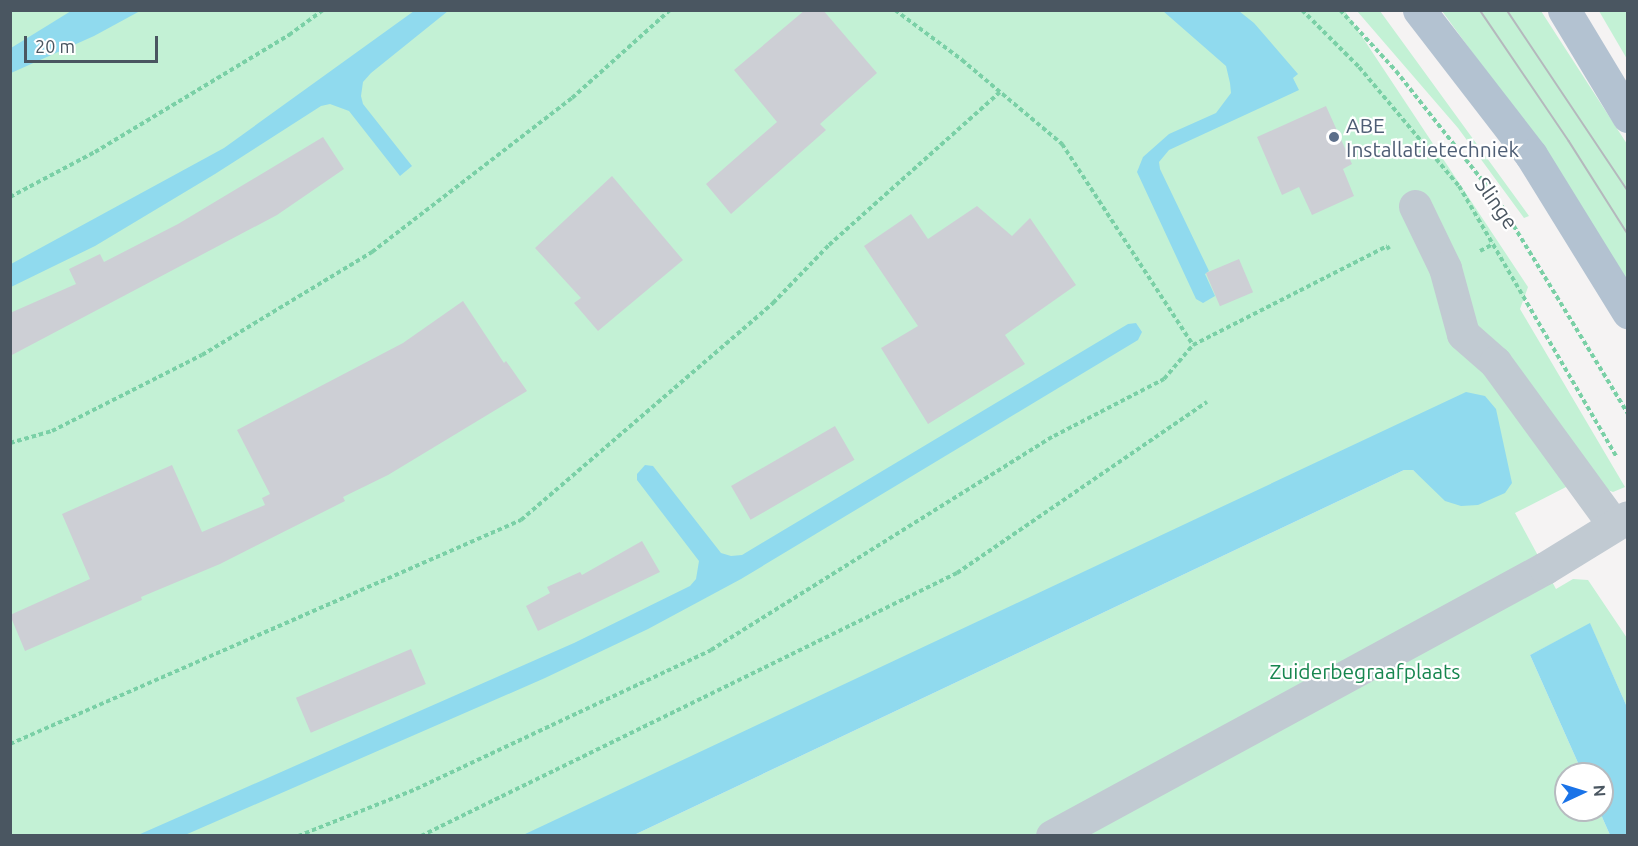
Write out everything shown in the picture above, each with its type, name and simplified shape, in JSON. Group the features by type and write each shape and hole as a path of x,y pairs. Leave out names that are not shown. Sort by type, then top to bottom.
{"main road":[{"path":"1419,10 1531,155 1628,312"},
{"path":"1563,10 1628,116"}],"lane":[{"path":"1052,836 1545,568 1620,521 1495,362 1463,334 1445,268 1415,206"}],"path":[{"path":"10,197 106,146 289,35 323,10"},
{"path":"10,444 52,430 202,355 372,252 572,98 670,10"},
{"path":"895,10 962,60 1062,144 1193,345"},
{"path":"1302,10 1359,67 1459,186 1622,465"},
{"name":"Slinge","path":"1340,10 1396,71 1498,200 1628,414"},
{"path":"10,744 521,520 773,303 829,245 1000,92"},
{"path":"1445,268 1493,244"},
{"path":"298,836 416,789 711,650 1054,436 1164,380 1193,345 1387,246 1393,256"},
{"path":"421,836 957,573 1207,402"}],"green space":[{"name":"Zuiderbegraafplaats","path":"10,11 1345,11 1528,287 1520,309 1625,487 1613,492 1597,486 1568,486 1515,513 1556,589 1573,579 1588,580 1627,638 1627,707 1590,624 1530,655 1578,762 1554,762 1554,822 1604,822 1610,835 634,835 1404,470 1413,470 1421,477 1496,409 591,835 11,835"},
{"path":"1357,11 1380,11 1529,216 1524,218 1458,128"},
{"path":"1442,11 1541,11 1627,144 1627,283 1544,151"},
{"path":"1599,11 1627,11 1627,59"}],"water":[{"path":"71,11 140,11 94,36 11,73 11,48"},
{"path":"414,11 448,11 371,73 363,82 361,96 363,104 412,166 400,176 349,111 330,104 321,106 215,174 95,246 11,287 11,264 224,148"},
{"path":"1163,11 1239,11 1254,23 1298,74 1293,78 1299,90 1169,150 1159,162 1160,169 1209,271 1205,274 1215,296 1203,303 1196,299 1137,172 1143,157 1169,134 1216,113 1231,93 1230,83 1226,66"},
{"path":"1136,323 1142,332 1138,340 741,579 648,629 545,678 185,835 138,835 574,643 690,586 696,579 699,561 637,480 637,474 645,465 653,466 721,553 731,556 742,555 1128,324"},
{"path":"1466,392 1485,396 1496,409 1512,483 1505,493 1478,505 1461,506 1445,501 1413,470 1404,470 634,835 523,835"},
{"path":"1590,623 1627,707 1627,835 1610,835 1604,822 1614,822 1614,762 1578,762 1530,655"}],"building":[{"path":"805,10 823,10 877,73 820,124 826,130 731,214 706,184 777,122 734,70"},
{"path":"1326,106 1352,164 1343,169 1354,196 1312,215 1299,187 1282,195 1257,137"},
{"path":"323,137 344,169 277,215 10,356 10,313 76,284 69,269 100,254 104,262 178,224"},
{"path":"612,176 683,260 598,331 574,303 581,298 535,248"},
{"path":"977,206 1012,236 1030,218 1076,285 1005,335 1025,364 928,424 881,348 918,326 864,246 911,214 928,239"},
{"path":"1239,259 1253,292 1220,306 1206,273"},
{"path":"463,301 504,363 506,361 527,391 388,475 343,497 345,501 220,564 141,597 142,600 25,651 10,615 90,579 62,514 172,465 202,532 265,505 262,498 270,494 237,430 403,343"},
{"path":"835,426 854,460 751,520 731,486"},
{"path":"642,541 660,572 538,631 526,606 550,593 547,587 580,572 582,575"},
{"path":"411,649 426,684 311,733 296,698"}],"tram line":[{"path":"1480,10 1569,141 1628,234"},
{"path":"1507,10 1628,191"}],"place":[{"name":"ABE Installatietechniek","path":"1334,137"}]}
